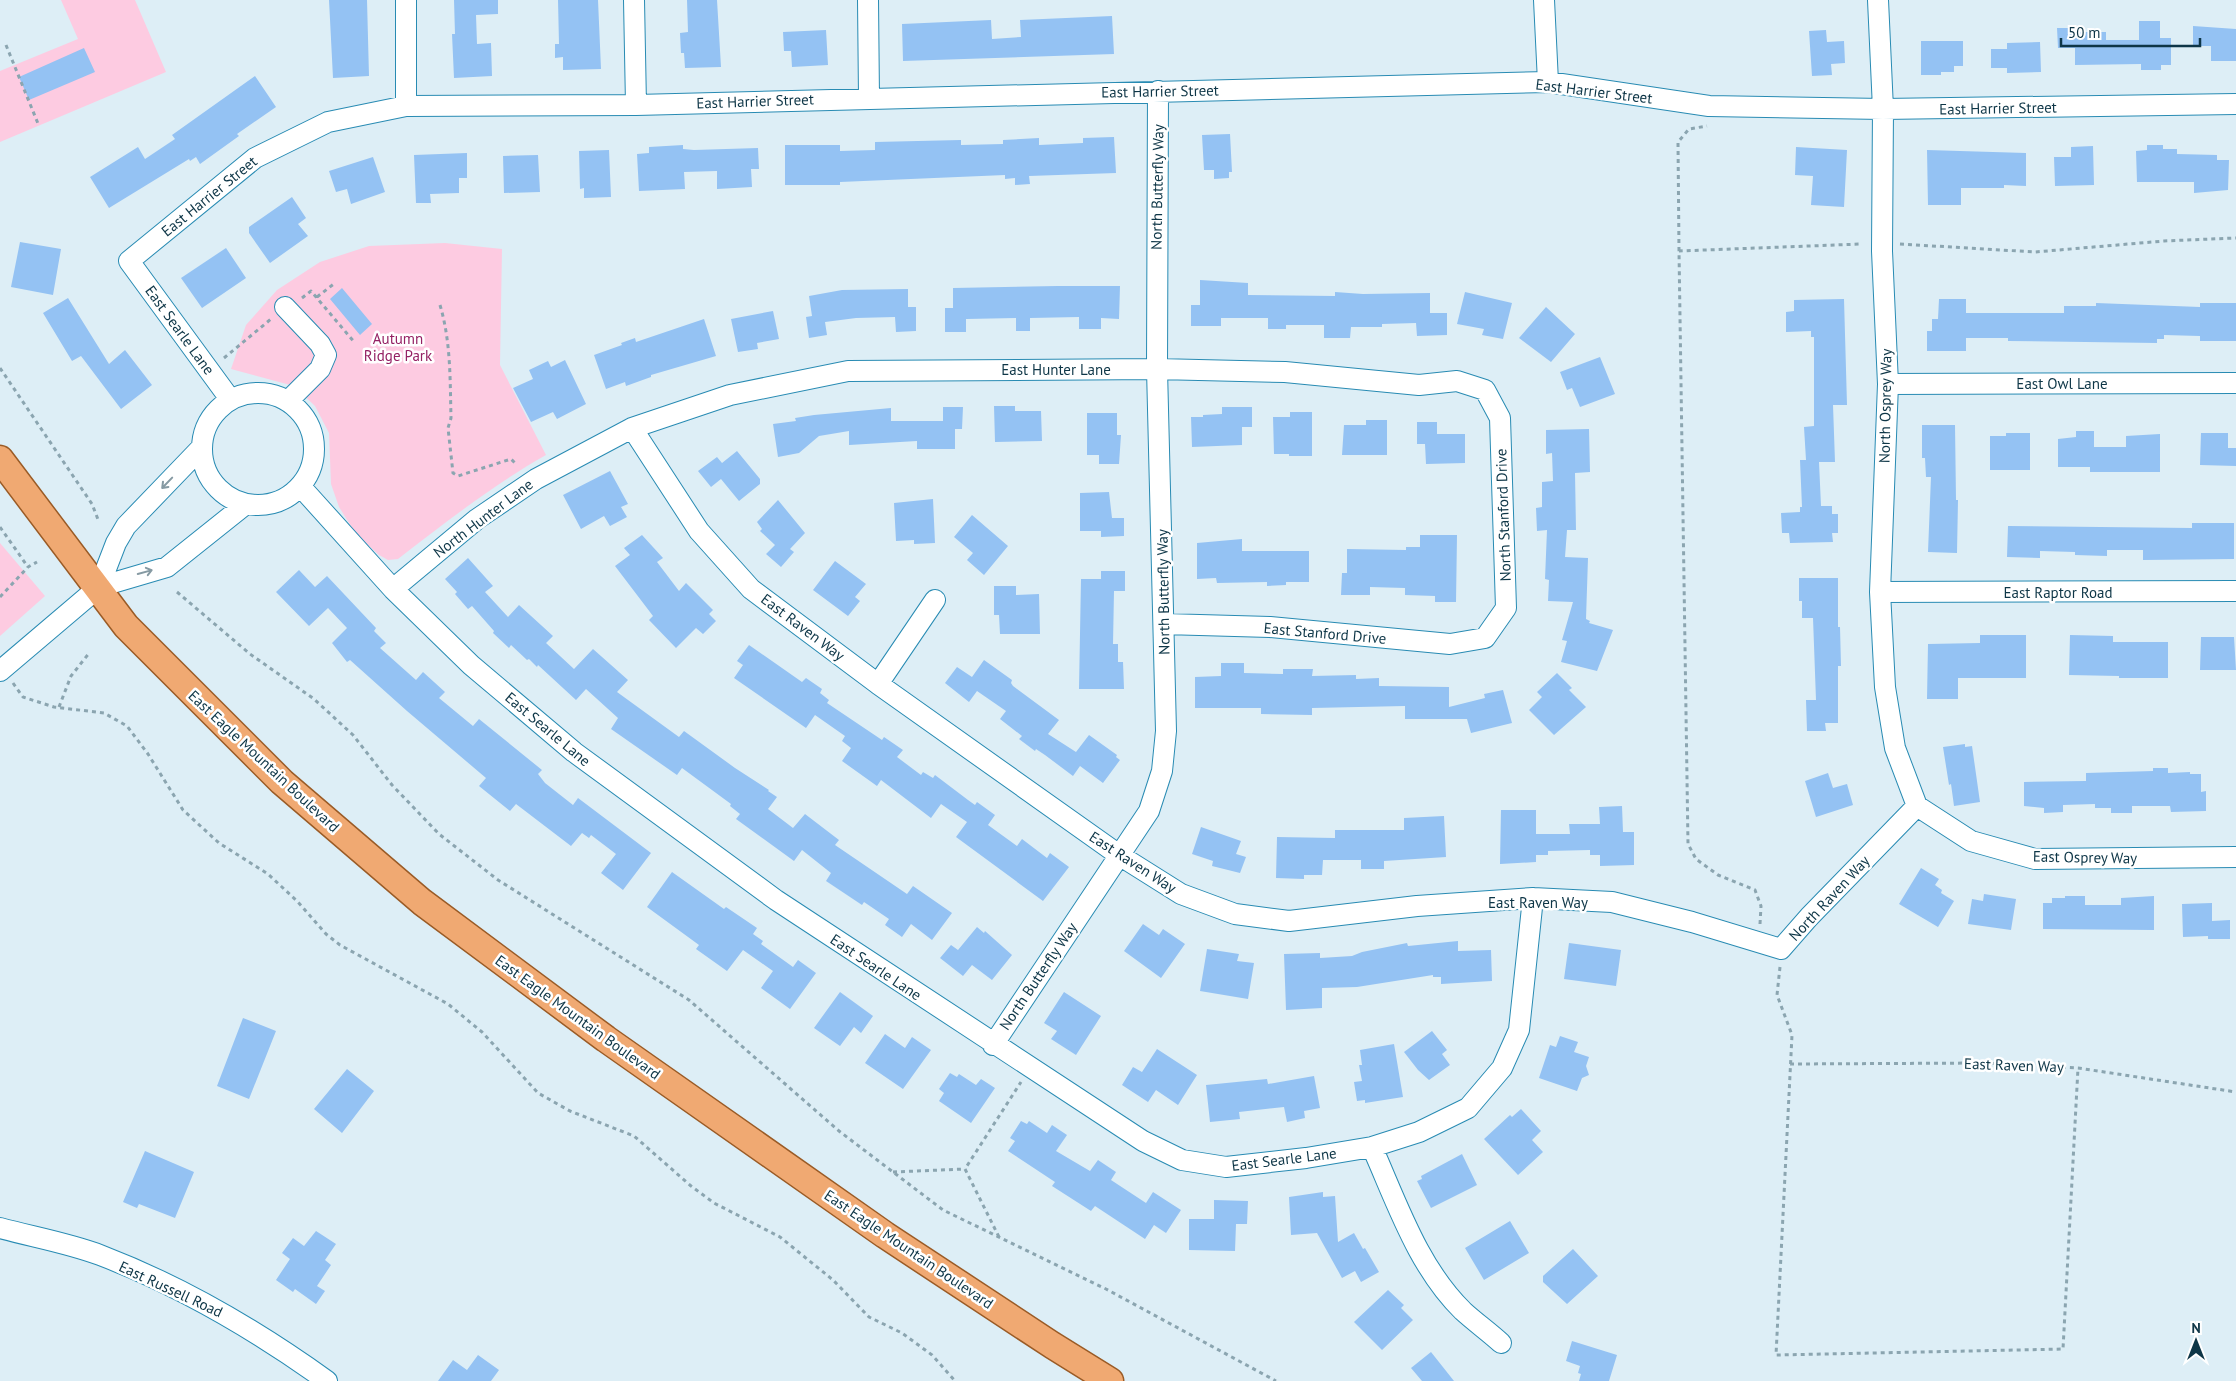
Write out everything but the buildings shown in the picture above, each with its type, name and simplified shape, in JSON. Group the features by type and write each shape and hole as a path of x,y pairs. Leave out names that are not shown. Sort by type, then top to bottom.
{"main road":[{"name":"East Eagle Mountain Boulevard","path":"0,459 64,545 99,587 126,626 282,782 422,902 606,1039 877,1229 1052,1345 1110,1381"}],"street":[{"path":"406,0 406,106"},
{"path":"634,0 636,105"},
{"path":"868,0 869,98"},
{"path":"1544,0 1548,82"},
{"name":"North Osprey Way","path":"1878,0 1883,109 1882,252 1888,384 1880,592 1885,687 1895,748 1917,806"},
{"name":"East Harrier Street","path":"129,261 255,158 328,122 406,106 636,105 1548,82 1709,106 1883,109 2236,104"},
{"name":"North Butterfly Way","path":"993,1045 1149,811 1162,771 1166,731 1157,369 1158,91"},
{"name":"East Searle Lane","path":"129,261 230,399"},
{"path":"285,307 320,344 326,356 320,369 288,401"},
{"name":"East Hunter Lane","path":"632,428 730,395 848,370 1157,369 1285,372 1419,385 1457,381 1485,390"},
{"name":"East Owl Lane","path":"1888,384 2236,383"},
{"name":"North Stanford Drive","path":"1485,390 1500,418 1506,608 1485,638"},
{"path":"259,392 277,395 288,401 294,404 306,418 314,434 315,453 311,471 301,487 285,499 266,505 246,504 228,497 214,484 204,468 203,434 209,420 218,408 230,399 244,394 259,392"},
{"name":"North Hunter Lane","path":"393,589 476,520 536,479 632,428"},
{"name":"East Raven Way","path":"632,428 699,531 751,589 878,684 1119,855 1181,894 1235,914 1289,921 1417,906 1533,898 1612,902 1692,922 1781,949"},
{"path":"99,587 116,543 126,526 202,448"},
{"name":"East Searle Lane","path":"301,487 393,589 471,665 574,752 776,900 993,1045 1143,1142 1182,1160 1226,1167 1306,1158 1372,1147 1420,1132 1468,1108 1502,1068 1519,1030 1533,898"},
{"path":"1,670 99,587 167,567 246,504"},
{"name":"East Raptor Road","path":"1880,592 2236,591"},
{"path":"878,684 935,600"},
{"name":"East Stanford Drive","path":"1164,624 1270,627 1450,644 1485,638"},
{"name":"East Osprey Way","path":"1917,806 1971,841 2035,859 2236,857"},
{"name":"North Raven Way","path":"1781,949 1809,917 1917,806"},
{"path":"1372,1147 1409,1232 1432,1272 1462,1310 1501,1343"},
{"name":"East Russell Road","path":"0,1228 99,1255 208,1304 282,1349 327,1381"}],"path":[{"path":"6,45 39,126"},
{"path":"1713,125 1689,129 1678,142 1688,844 1696,859 1710,870 1755,890 1761,906 1759,930"},
{"path":"1899,244 2036,252 2164,241 2236,238"},
{"path":"1679,251 1862,244"},
{"path":"317,297 334,283"},
{"path":"440,305 446,326 449,352 451,418 448,428 453,473 455,476 458,476 511,459 516,465"},
{"path":"0,368 92,504 100,522"},
{"path":"0,527 28,567"},
{"path":"0,597 28,567 37,562"},
{"path":"177,592 250,654 328,711 353,735 392,785 439,834 498,880 689,1000 839,1131 943,1210 1106,1289 1276,1381"},
{"path":"59,707 72,676 90,652"},
{"path":"1,670 23,697 59,707 104,713 127,726 148,754 183,810 219,843 268,874 298,902 326,934 340,945 448,1004 482,1032 538,1093 570,1111 634,1136 691,1186 714,1203 780,1237 833,1280 869,1316 902,1333 932,1355 955,1381"},
{"name":"North Raven Way","path":"1781,949 1777,995 1792,1035 1776,1355 2063,1349 2078,1068"},
{"name":"East Raven Way","path":"1790,1064 1983,1063 2078,1068 2236,1092"},
{"path":"965,1169 1021,1082"},
{"path":"892,1172 965,1169"},
{"path":"965,1169 999,1238"}],"green space":[{"path":"61,0 135,0 166,72 0,142 0,71 78,39"},
{"name":"Autumn Ridge Park","path":"445,243 502,249 500,365 546,455 489,491 398,559 388,560 379,555 356,534 339,507 331,484 329,433 315,406 294,386 231,369 246,325 277,290 320,262 369,246"},
{"path":"0,543 45,596 0,636"}]}
